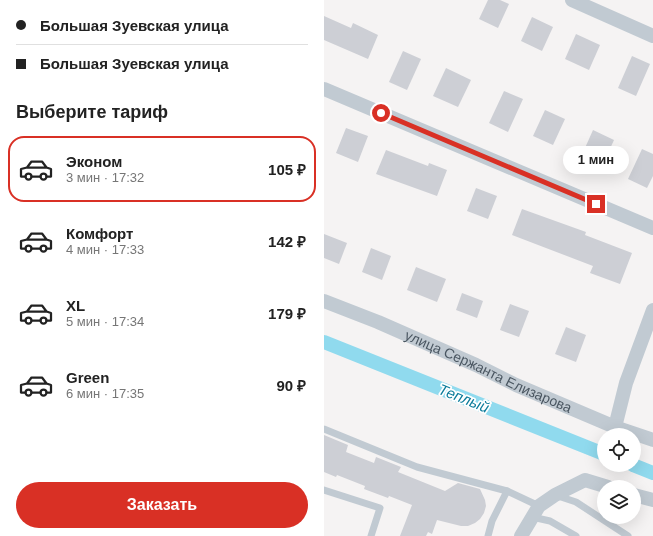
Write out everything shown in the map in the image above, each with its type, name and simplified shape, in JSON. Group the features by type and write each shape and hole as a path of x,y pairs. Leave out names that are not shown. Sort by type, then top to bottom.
{"street":[{"path":"572,0 653,36"},
{"path":"324,89 653,228"},
{"name":"улица Сержанта Елизарова","path":"324,301 378,322 615,427 653,440"},
{"path":"615,427 626,383 653,310"},
{"path":"521,536 536,512 555,495 585,480 597,484"},
{"path":"641,497 653,500"}],"lane":[{"path":"324,429 417,467 507,491 536,512 576,536"},
{"path":"324,490 380,508 371,536"},
{"path":"488,536 492,521 507,491"},
{"path":"555,495 576,502 628,536"}],"building":[{"path":"488,0 500,0 509,4 498,28 479,19"},
{"path":"324,16 351,28 353,23 378,35 368,59 324,40"},
{"path":"532,17 553,27 542,51 521,41"},
{"path":"576,34 600,45 589,70 565,59"},
{"path":"403,51 421,59 407,90 389,82"},
{"path":"632,56 650,64 636,96 618,88"},
{"path":"446,68 471,80 458,107 433,96"},
{"path":"504,91 523,99 508,132 489,123"},
{"path":"545,110 565,119 553,145 533,136"},
{"path":"346,128 368,136 358,162 336,153"},
{"path":"593,130 614,140 602,166 581,157"},
{"path":"642,149 653,154 653,176 647,188 628,179"},
{"path":"386,150 428,166 429,163 447,170 437,196 376,174"},
{"path":"476,188 497,196 488,219 467,211"},
{"path":"522,209 586,232 585,235 632,253 620,284 590,273 593,266 512,235"},
{"path":"324,234 347,243 339,264 324,258"},
{"path":"371,248 391,256 382,280 362,272"},
{"path":"416,267 446,279 437,302 407,290"},
{"path":"462,293 483,301 477,318 456,310"},
{"path":"510,304 529,311 519,337 500,330"},
{"path":"566,327 586,335 576,362 555,354"},
{"path":"324,435 348,445 346,452 374,463 376,457 401,467 398,472 445,491 458,483 480,489 486,506 484,513 480,519 468,526 461,526 437,520 432,534 428,532 426,536 400,536 412,505 389,496 388,498 364,489 365,486 337,475 336,477 324,472"}],"waterway":[{"name":"Теплый","path":"324,342 597,451"},
{"name":"Теплый","path":"641,468 653,473"}],"route":[{"path":"381,113 596,204"}]}
